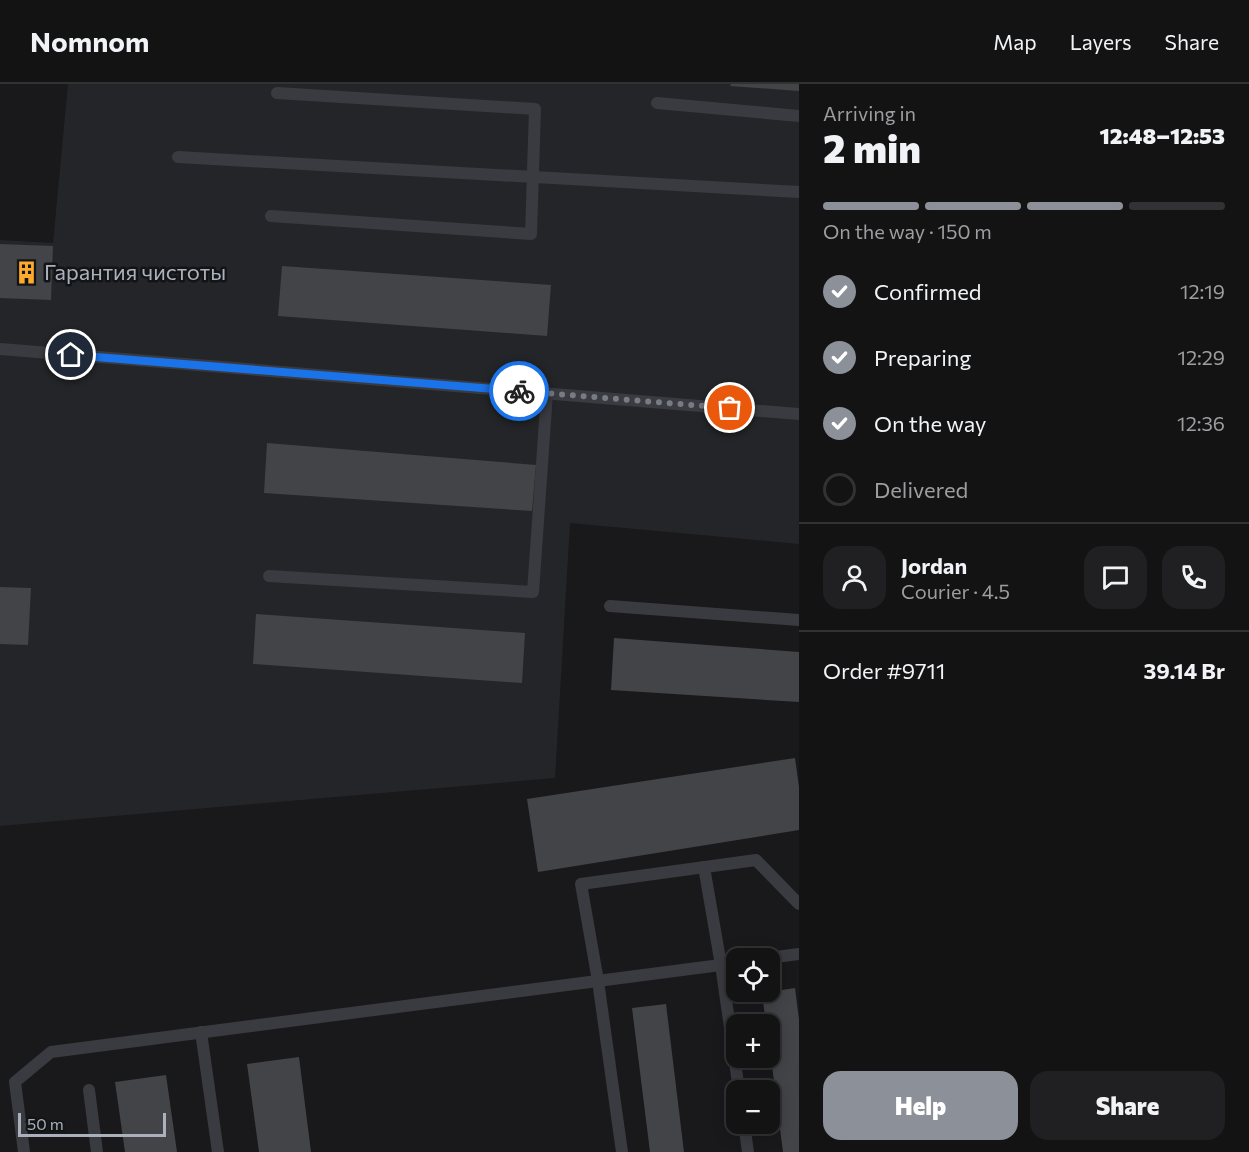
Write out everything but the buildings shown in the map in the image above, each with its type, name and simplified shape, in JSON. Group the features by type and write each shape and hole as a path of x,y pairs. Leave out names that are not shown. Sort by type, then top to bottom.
{"lane":[{"path":"271,216 531,234 534,177 536,109 277,93"},
{"path":"657,103 799,116"},
{"path":"178,157 799,192"},
{"path":"0,349 799,414"},
{"path":"269,576 533,592 547,393"},
{"path":"610,606 799,620"},
{"path":"622,1152 582,884 756,860 799,904"},
{"path":"704,867 738,1080"},
{"path":"780,956 799,954"},
{"path":"24,1152 15,1082 51,1052 726,964"},
{"path":"201,1032 218,1152"},
{"path":"89,1090 98,1152"},
{"path":"745,1134 748,1152"}],"shaded area":[{"path":"68,84 799,84 799,544 570,523 555,778 0,826 0,240 53,243"}],"way so far":[{"path":"519,391 730,408"}],"place":[{"name":"Гарантия чистоты","path":"26,272"}],"route":[{"path":"71,355 519,391"}]}
